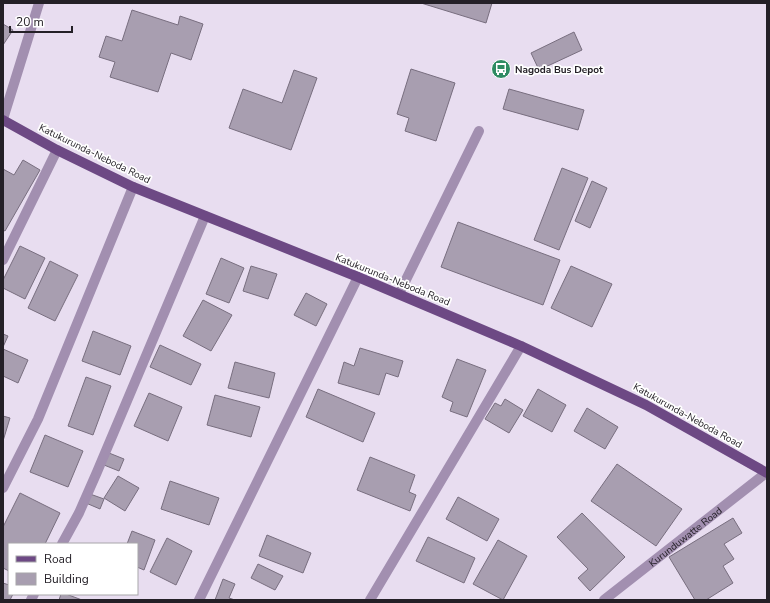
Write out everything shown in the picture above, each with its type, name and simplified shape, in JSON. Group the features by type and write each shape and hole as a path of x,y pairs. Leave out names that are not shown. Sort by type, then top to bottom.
{"main road":[{"name":"Katukurunda-Neboda Road","path":"3,120 57,150 133,187 358,277 521,346 646,405 766,473"}],"street":[{"path":"3,120 39,3"},
{"path":"399,294 479,131"},
{"path":"3,260 57,150"},
{"path":"3,488 38,419 133,187"},
{"path":"63,543 79,514 205,216"},
{"path":"199,600 358,277"},
{"path":"370,600 521,346"},
{"name":"Kurunduwatte Road","path":"604,600 766,473"}],"building":[{"path":"421,3 492,3 486,23"},
{"path":"132,10 178,25 180,16 203,24 191,60 171,53 158,92 110,77 115,62 99,57 106,36 122,41"},
{"path":"3,24 13,30 3,45"},
{"path":"574,32 582,50 539,70 531,53"},
{"path":"411,69 455,83 436,141 405,131 409,118 397,114"},
{"path":"294,70 317,78 291,150 229,128 243,89 282,103"},
{"path":"509,89 584,110 578,130 503,109"},
{"path":"23,160 40,170 5,231 3,230 3,169 14,175"},
{"path":"562,168 588,178 559,250 534,240"},
{"path":"592,181 607,188 590,228 575,221"},
{"path":"458,222 560,260 543,305 441,267"},
{"path":"20,246 45,258 25,299 3,288 3,280"},
{"path":"221,258 244,268 229,303 206,294"},
{"path":"50,261 78,275 55,321 28,308"},
{"path":"251,266 277,274 268,299 243,291"},
{"path":"571,266 612,284 592,327 551,308"},
{"path":"306,293 327,304 316,326 294,315"},
{"path":"203,300 232,315 211,351 183,336"},
{"path":"93,331 131,346 120,375 82,361"},
{"path":"3,334 8,336 3,347"},
{"path":"160,345 201,364 191,385 150,367"},
{"path":"360,348 403,361 398,377 386,373 379,395 338,383 344,362 354,366"},
{"path":"3,349 28,360 18,383 3,376"},
{"path":"457,359 486,370 467,417 450,411 453,402 442,397"},
{"path":"235,362 275,373 269,398 228,388"},
{"path":"86,377 111,386 93,435 68,426"},
{"path":"318,389 375,413 363,442 306,417"},
{"path":"538,389 566,405 552,432 523,416"},
{"path":"149,393 182,407 168,441 134,426"},
{"path":"215,395 260,407 251,437 207,425"},
{"path":"505,399 523,410 509,433 485,419 495,403 501,406"},
{"path":"587,408 618,427 605,449 574,431"},
{"path":"3,416 10,418 3,441"},
{"path":"45,435 83,451 68,487 30,472"},
{"path":"109,453 124,459 119,471 104,465"},
{"path":"370,457 415,475 409,492 416,495 410,511 357,490"},
{"path":"617,464 682,509 656,546 591,501"},
{"path":"118,476 139,488 125,511 104,498"},
{"path":"170,481 219,498 209,525 161,509"},
{"path":"20,493 60,513 45,543 8,543 8,570 3,568 3,527"},
{"path":"90,494 104,499 100,509 86,503"},
{"path":"458,497 499,519 487,541 446,519"},
{"path":"582,513 625,557 590,591 578,578 588,569 557,537"},
{"path":"733,518 742,533 724,544 734,559 723,566 733,583 706,600 695,600 669,557"},
{"path":"132,531 155,540 144,570 138,567 138,543 127,543"},
{"path":"267,535 311,553 303,573 259,556"},
{"path":"428,537 475,558 464,583 416,561"},
{"path":"167,538 192,551 176,585 150,572"},
{"path":"498,540 527,556 503,600 473,584"},
{"path":"258,564 283,576 275,590 251,578"},
{"path":"223,579 235,584 229,598 235,600 215,600"},
{"path":"3,583 8,585 8,595 12,595 10,600 3,600"},
{"path":"61,595 69,595 82,600 59,600"}],"place":[{"name":"Nagoda Bus Depot","path":"501,69"}]}
